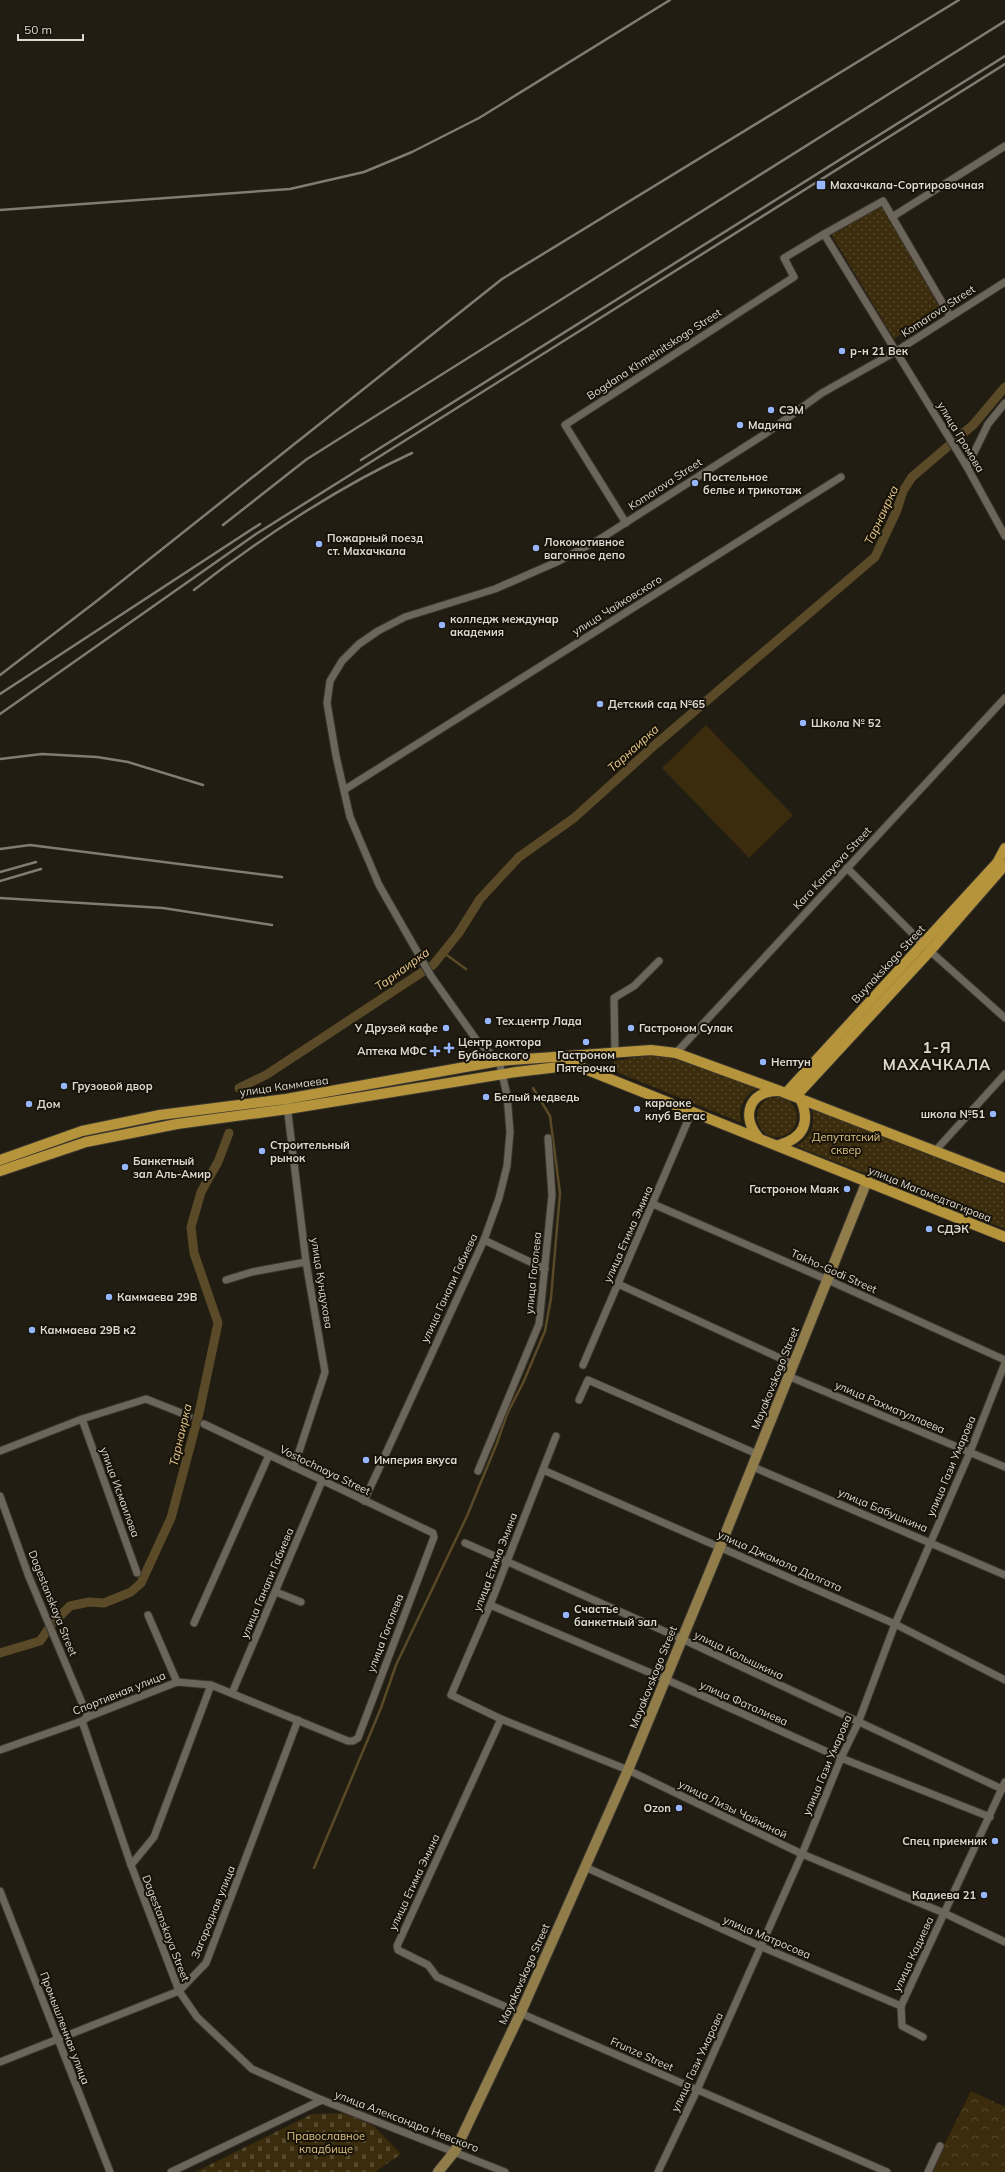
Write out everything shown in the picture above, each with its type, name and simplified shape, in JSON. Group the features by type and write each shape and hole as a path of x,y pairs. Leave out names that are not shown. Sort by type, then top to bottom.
{"main road":[{"name":"Buynakskogo Street","path":"798,1097 926,948 996,863 1005,848"},
{"name":"Buynakskogo Street","path":"783,1092 926,948 1005,865"},
{"path":"575,1061 616,1052 651,1050 676,1053 798,1097 1005,1178"},
{"name":"улица Каммаева","path":"0,1160 90,1130 167,1114 286,1099 499,1061 575,1061"},
{"path":"575,1061 692,1111 779,1145 791,1142 800,1134 806,1122 805,1109 798,1097"},
{"name":"улица Каммаева","path":"0,1171 86,1142 177,1124 288,1110 575,1061"},
{"path":"758,1137 750,1128 748,1117 751,1105 758,1096 768,1091 783,1092"},
{"name":"улица Магомедтагирова","path":"779,1145 1005,1237"}],"street":[{"path":"892,217 1005,146"},
{"path":"824,234 882,201 950,316"},
{"name":"улица Громова","path":"824,234 895,352 959,453 1005,536"},
{"name":"Bogdana Khmelnitskogo Street","path":"626,523 565,425 794,277 784,258 824,234"},
{"name":"Komarova Street","path":"344,790 327,703 330,681 342,661 378,630 405,617 502,586 559,561 626,523 765,434 822,393 895,352 1005,282"},
{"path":"967,467 988,424 1005,403"},
{"name":"улица Чайковского","path":"344,790 841,477"},
{"name":"Kara Karayeva Street","path":"676,1053 1005,698"},
{"path":"344,790 350,816 379,886 420,960 478,1042 499,1061 501,1074"},
{"path":"847,868 926,948 1005,1018"},
{"path":"616,1052 614,998 634,986 659,961"},
{"name":"улица Ганапи Габиева","path":"364,1501 484,1240 499,1198 507,1166 510,1132 507,1095 501,1074"},
{"path":"936,1150 1005,1074"},
{"name":"улица Кундухова","path":"286,1099 306,1262 324,1372 294,1467"},
{"name":"улица Етима Эмина","path":"583,1366 692,1111"},
{"name":"улица Гоголева","path":"478,1471 539,1324 552,1195 548,1138"},
{"name":"Mayakovskogo Street","path":"438,2172 455,2151 521,2012 628,1770 720,1547 867,1181"},
{"name":"Takho-Godi Street","path":"653,1204 828,1280 1005,1362"},
{"path":"484,1240 545,1268"},
{"path":"226,1280 252,1272 306,1262"},
{"path":"618,1284 794,1364"},
{"name":"улица Гази Умарова","path":"658,2172 762,1947 802,1854 841,1758 858,1723 895,1624 970,1452 1005,1362"},
{"name":"улица Рахматуллаева","path":"788,1376 1005,1468"},
{"path":"579,1400 588,1380 757,1454"},
{"path":"0,1451 82,1419 146,1399 189,1416"},
{"name":"улица Исмаилова","path":"82,1419 137,1573"},
{"name":"Vostochnaya Street","path":"204,1424 364,1501 429,1530 434,1537"},
{"name":"улица Етима Эмина","path":"451,1695 490,1605 556,1436"},
{"path":"194,1623 269,1455"},
{"name":"улица Бабушкина","path":"752,1467 931,1542 1005,1575"},
{"name":"улица Джамала Далгата","path":"543,1470 895,1624 1005,1680"},
{"name":"улица Ганапи Габиева","path":"232,1693 322,1481"},
{"name":"Dagestanskaya Street","path":"0,1496 85,1719 131,1865 179,1991 197,2017 252,2069 322,2100"},
{"name":"улица Гоголева","path":"358,1738 434,1537"},
{"name":"улица Колышкина","path":"465,1543 682,1639 1002,1790"},
{"path":"276,1592 301,1602"},
{"name":"улица Фаталиева","path":"490,1605 665,1679 841,1758 990,1817"},
{"path":"148,1614 177,1682"},
{"name":"Спортивная улица","path":"0,1750 85,1719 177,1682 211,1685 348,1741 353,1741 358,1738"},
{"path":"131,1865 154,1837 211,1685"},
{"name":"улица Лизы Чайкиной","path":"451,1695 501,1718 628,1770 802,1854 944,1913 1005,1942"},
{"name":"улица Етима Эмина","path":"397,1946 501,1718"},
{"name":"Загородная улица","path":"0,2062 179,1991 206,1963 298,1720"},
{"name":"улица Кадиева","path":"901,2006 1005,1782"},
{"name":"улица Матросова","path":"585,1868 762,1947 901,2006"},
{"name":"Промышленная улица","path":"0,1891 110,2172"},
{"name":"Frunze Street","path":"397,1946 402,1953 428,1965 437,1977 521,2012 886,2172"},
{"path":"901,2006 902,2026 923,2037"},
{"name":"улица Александра Невского","path":"171,2172 322,2100 455,2151 505,2172"},
{"path":"928,2172 940,2146"}],"green space":[{"path":"882,204 944,308 894,339 831,234"},
{"path":"706,725 793,815 749,858 662,768"},
{"path":"650,1055 677,1059 757,1088 748,1095 741,1107 740,1112 742,1123 614,1071 614,1061"},
{"path":"773,1097 781,1097 788,1100 794,1106 797,1117 794,1128 788,1134 781,1137 773,1137 766,1134 760,1128 757,1121 757,1113 760,1106 766,1100"},
{"name":"Депутатский сквер","path":"811,1107 1005,1185 1005,1229 796,1146 806,1138 813,1125"},
{"path":"971,2091 1005,2107 1005,2172 931,2172"},
{"name":"Православное кладбище","path":"346,2113 374,2126 401,2154 375,2172 195,2172 312,2114"}],"waterway":[{"name":"Тарнаирка","path":"239,1088 266,1075 433,965 458,934 480,899 519,857 574,818 656,744 875,557 897,510 903,491 912,477 973,425 1005,387"},
{"path":"444,953 466,969"},
{"path":"314,1868 381,1708 396,1665 467,1516 497,1443 507,1414 523,1383 545,1331 551,1298 560,1193 550,1116 533,1088"},
{"name":"Тарнаирка","path":"0,1653 40,1641 51,1625 70,1606 89,1602 104,1603 131,1592 141,1583 171,1518 199,1413 218,1323 194,1253 191,1227 201,1192 218,1162 229,1133"}],"railway":[{"path":"0,210 290,189 364,172 412,152 479,118 670,0"},
{"path":"0,675 98,600 502,279 959,0"},
{"path":"223,525 307,459 1005,21"},
{"path":"361,460 1005,56"},
{"path":"0,714 256,534 1005,64"},
{"path":"194,590 245,552 327,498 412,453"},
{"path":"0,694 260,524"},
{"path":"0,759 42,754 97,757 128,762 203,785"},
{"path":"0,849 30,845 282,877"},
{"path":"0,872 36,862"},
{"path":"0,881 41,869"},
{"path":"0,898 163,908 272,925"}],"place":[{"name":"Махачкала-Сортировочная","path":"821,185"},
{"name":"р-н 21 Век","path":"842,351"},
{"name":"СЭМ","path":"771,410"},
{"name":"Мадина","path":"740,425"},
{"name":"Постельное белье и трикотаж","path":"695,483"},
{"name":"Пожарный поезд ст. Махачкала","path":"319,544"},
{"name":"Локомотивное вагонное депо","path":"536,548"},
{"name":"колледж междунар академия","path":"442,625"},
{"name":"Детский сад №65","path":"600,704"},
{"name":"Школа № 52","path":"803,723"},
{"name":"Тех.центр Лада","path":"488,1021"},
{"name":"У Друзей кафе","path":"446,1028"},
{"name":"Гастроном Сулак","path":"631,1028"},
{"name":"Гастроном Пятерочка","path":"586,1042"},
{"name":"Центр доктора Бубновского","path":"449,1048"},
{"name":"Аптека МФС","path":"435,1051"},
{"name":"Нептун","path":"763,1062"},
{"name":"Грузовой двор","path":"64,1086"},
{"name":"Белый медведь","path":"486,1097"},
{"name":"Дом","path":"29,1104"},
{"name":"караоке клуб Вегас","path":"637,1109"},
{"name":"школа №51","path":"993,1114"},
{"name":"Строительный рынок","path":"262,1151"},
{"name":"Банкетный зал Аль-Амир","path":"125,1167"},
{"name":"Гастроном Маяк","path":"847,1189"},
{"name":"СДЭК","path":"929,1229"},
{"name":"Каммаева 29В","path":"109,1297"},
{"name":"Каммаева 29В к2","path":"32,1330"},
{"name":"Империя вкуса","path":"366,1460"},
{"name":"Счастье банкетный зал","path":"566,1615"},
{"name":"Ozon","path":"679,1808"},
{"name":"Спец приемник","path":"995,1841"},
{"name":"Кадиева 21","path":"984,1895"}],"district":[{"name":"1-Я МАХАЧКАЛА","path":"937,1056"}]}
